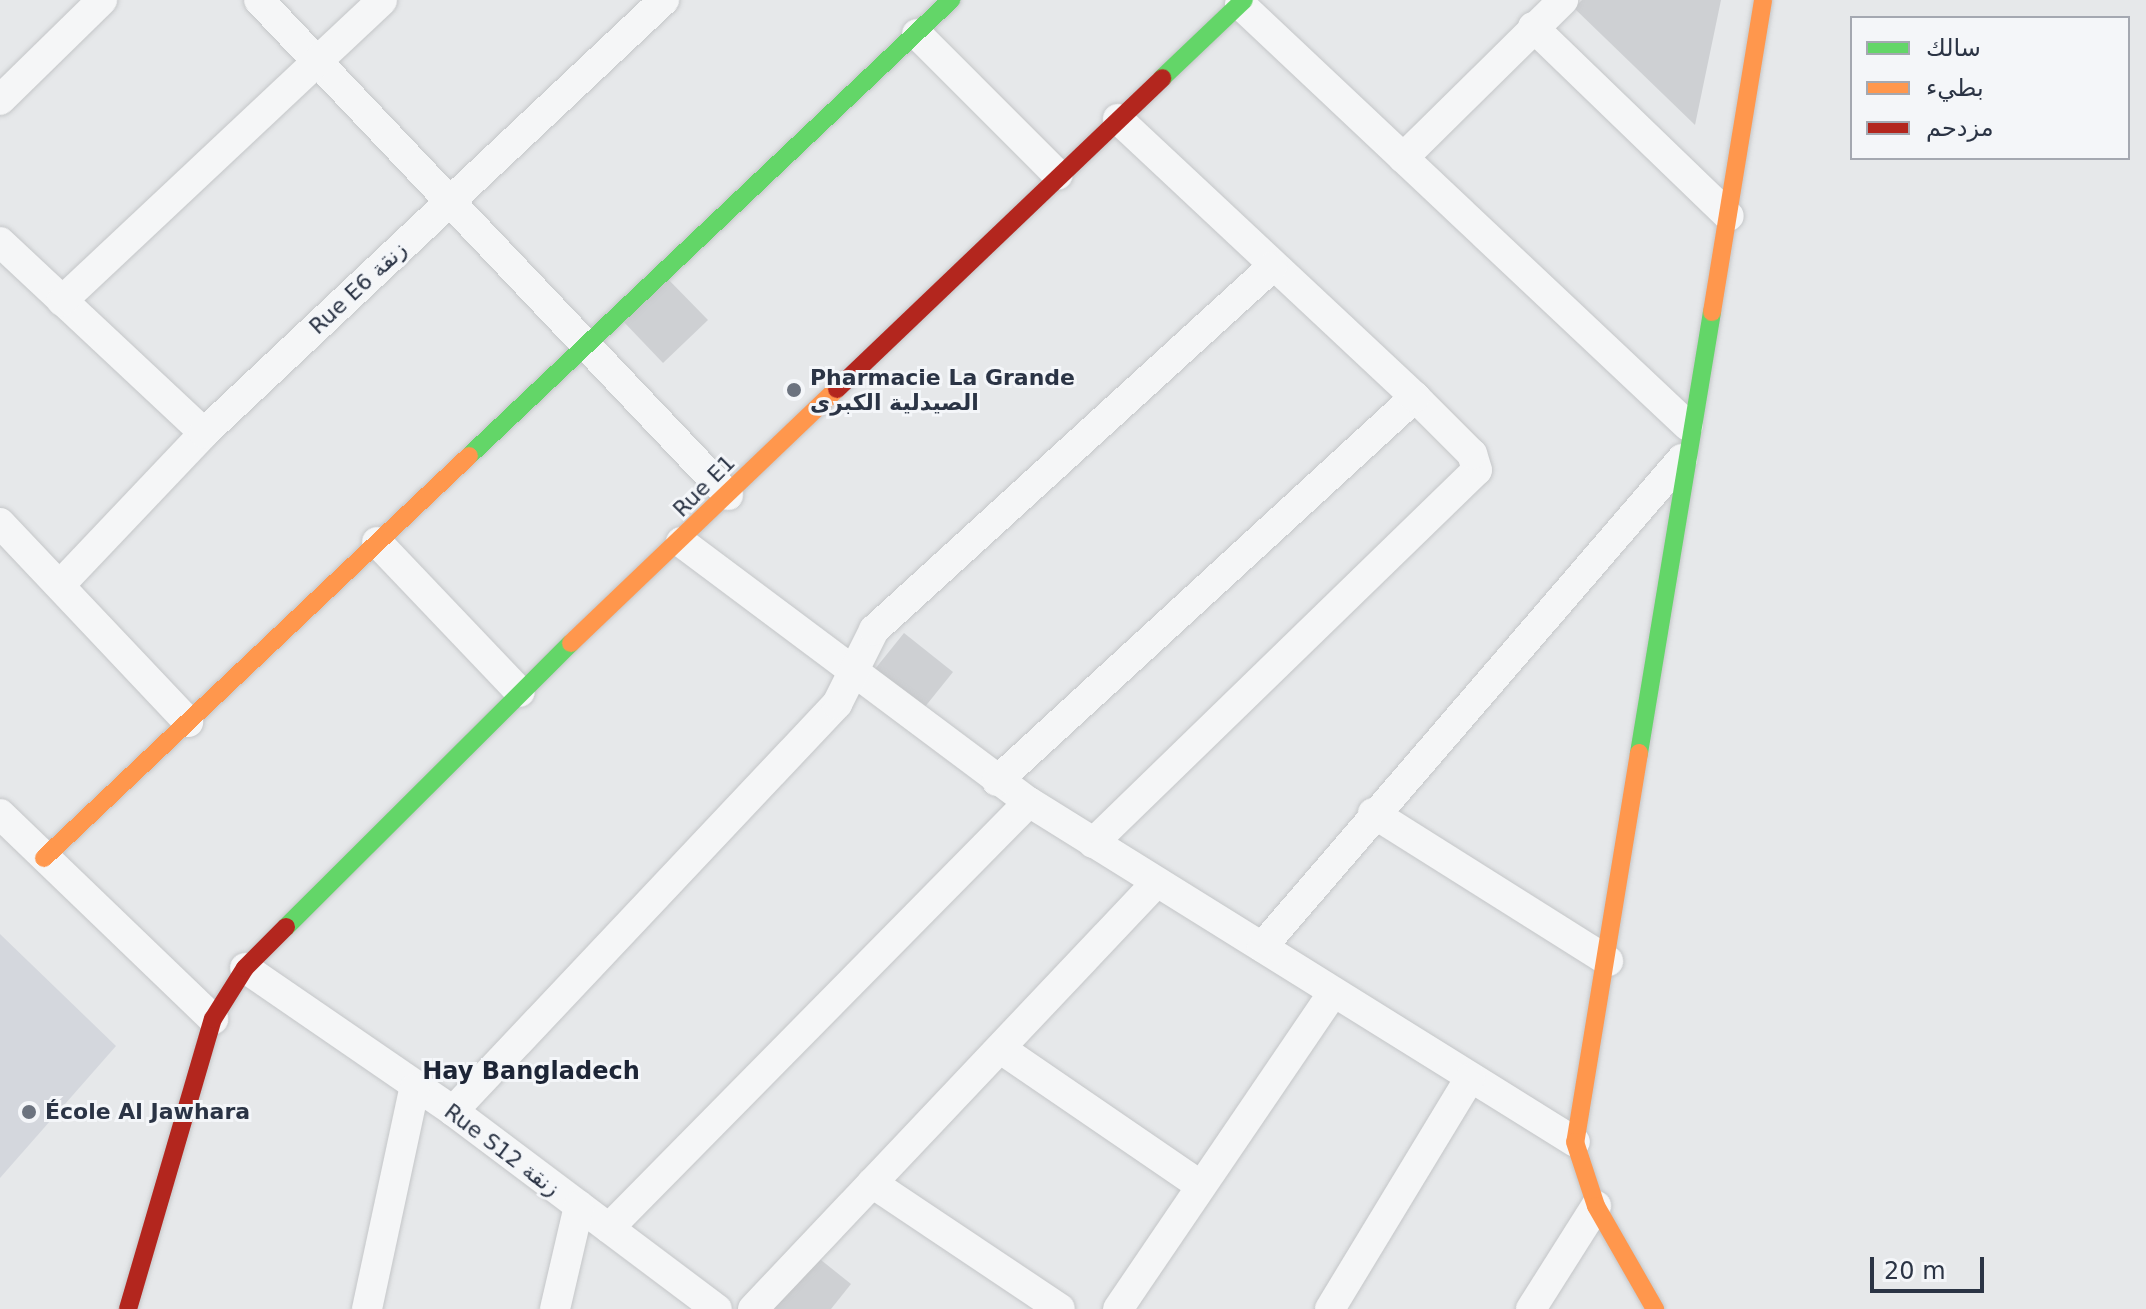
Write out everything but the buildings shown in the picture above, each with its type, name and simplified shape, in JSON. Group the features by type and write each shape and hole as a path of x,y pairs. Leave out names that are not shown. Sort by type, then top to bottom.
{"street":[{"path":"0,100 102,0"},
{"path":"259,0 591,344 728,495"},
{"path":"62,301 382,0"},
{"name":"Rue E6 زنقة","path":"60,585 204,433 664,0"},
{"path":"44,858 591,344 951,0"},
{"path":"1403,158 1563,0"},
{"path":"1655,1309 1596,1206 1575,1142 1608,961 1682,459 1729,216 1763,0"},
{"path":"1242,2 1688,426"},
{"name":"Rue E1","path":"128,1309 213,1019 245,968 520,692 681,542 1058,175 1242,2"},
{"path":"1533,27 1729,216"},
{"path":"917,34 1058,175"},
{"path":"1093,843 1471,481 1472,454 1118,119"},
{"path":"0,242 204,433"},
{"path":"453,1111 837,704 874,630 1272,267"},
{"path":"997,781 1415,397"},
{"path":"1262,947 1373,813 1682,459"},
{"path":"0,523 188,722"},
{"path":"377,542 520,692"},
{"path":"681,542 997,781 1332,994 1575,1142"},
{"path":"609,1228 1029,802"},
{"path":"1373,813 1608,961"},
{"path":"0,814 213,1019"},
{"path":"753,1309 872,1183 1004,1051 1156,883"},
{"name":"Rue S12 زنقة","path":"245,968 414,1089 453,1111 717,1309"},
{"path":"1118,1309 1332,994"},
{"path":"1004,1051 1200,1185"},
{"path":"1330,1309 1470,1078"},
{"path":"367,1309 414,1089"},
{"path":"872,1183 1060,1309"},
{"path":"555,1309 579,1206"},
{"path":"1531,1309 1596,1206"}],"shaded area":[{"name":"École Al Jawhara","path":"0,934 116,1046 0,1178"}],"traffic: fast":[{"path":"469,456 951,0"},
{"path":"1162,78 1244,0"},
{"path":"1639,753 1712,312"},
{"path":"286,927 571,643"}],"traffic: slow":[{"path":"1712,312 1763,0"},
{"path":"571,643 837,389"},
{"path":"44,858 469,456"},
{"path":"1639,753 1575,1142 1596,1206 1655,1309"}],"traffic: jam":[{"path":"837,389 1162,78"},
{"path":"128,1309 213,1019 245,968 286,927"}],"place":[{"name":"Pharmacie La Grande الصيدلية الكبرى","path":"794,390"},
{"name":"École Al Jawhara","path":"29,1112"}],"district":[{"name":"Hay Bangladech","path":"531,1072"}]}
